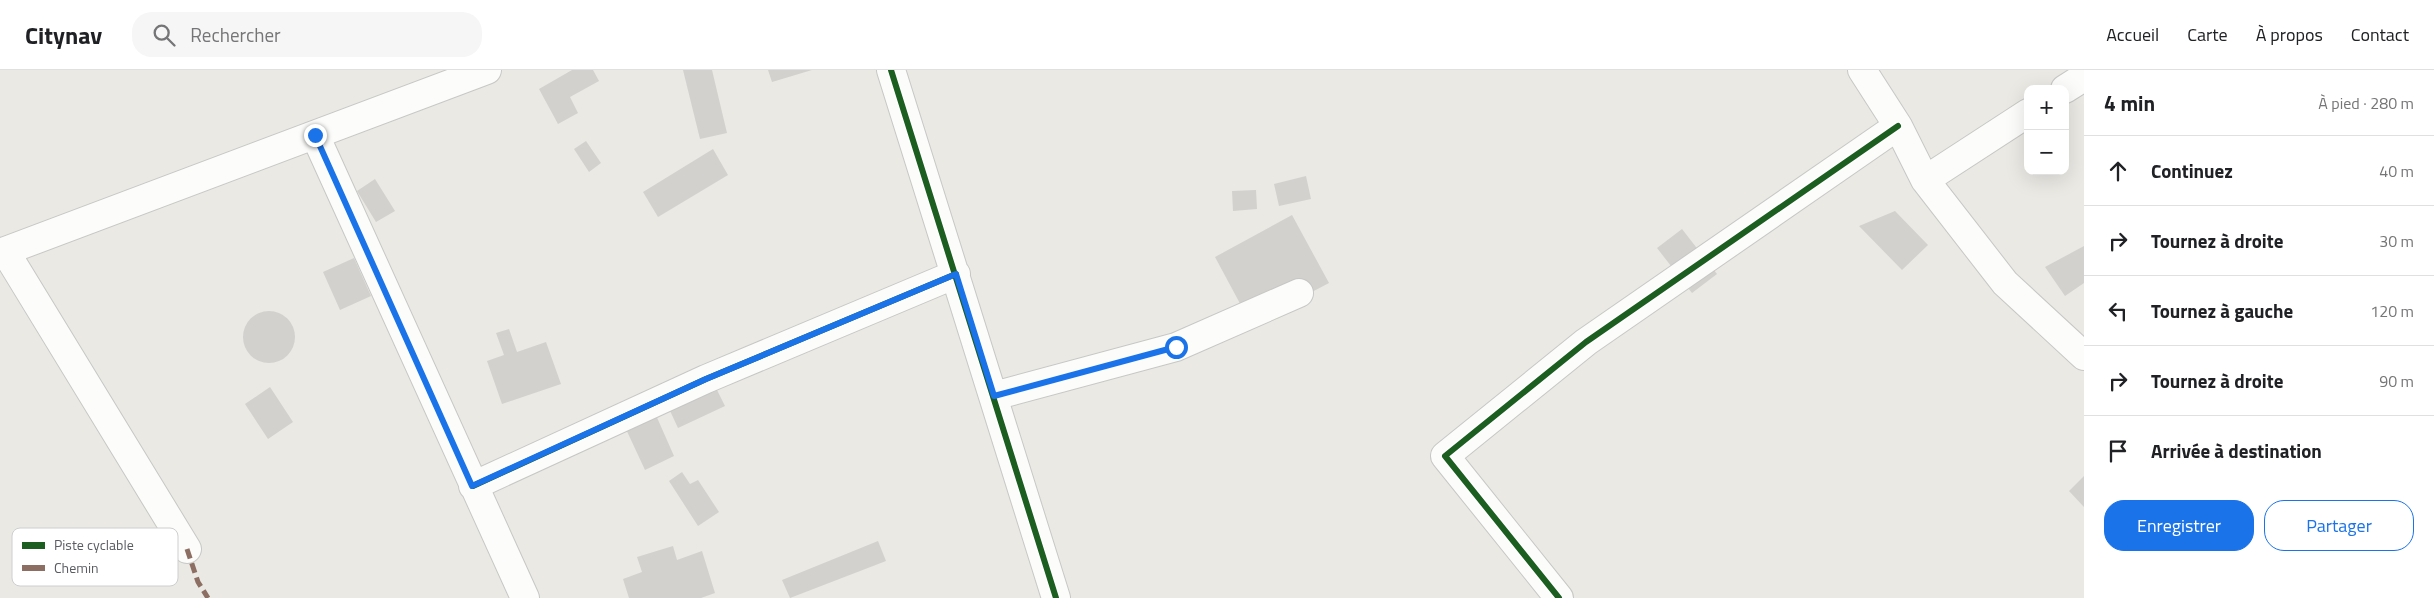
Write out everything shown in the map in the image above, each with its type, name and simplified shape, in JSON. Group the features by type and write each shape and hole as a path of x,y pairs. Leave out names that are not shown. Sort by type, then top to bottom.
{"street":[{"path":"174,528 3,252 487,70"},
{"path":"890,70 956,274 1056,598"},
{"path":"1862,70 1898,126 1926,180 2005,283 2084,356"},
{"path":"2069,86 2084,77"},
{"path":"1926,180 2024,116"},
{"path":"1559,598 1445,456 1586,342 1898,126"},
{"path":"315,135 472,486 525,598"},
{"path":"472,486 706,379 956,274"},
{"path":"994,396 1176,347 1300,292"},
{"path":"178,534 187,549"}],"building":[{"path":"572,70 593,70 599,81 570,97 578,113 558,124 539,89"},
{"path":"683,70 712,70 727,133 700,139"},
{"path":"768,70 812,70 772,82"},
{"path":"586,141 601,163 589,172 574,149"},
{"path":"713,149 728,175 658,217 643,192"},
{"path":"1306,176 1311,199 1279,206 1274,184"},
{"path":"375,179 395,211 376,222 357,191"},
{"path":"1256,190 1257,209 1233,211 1232,191"},
{"path":"1895,211 1928,245 1902,270 1859,226"},
{"path":"1292,215 1329,283 1251,324 1215,257"},
{"path":"1682,229 1717,274 1692,293 1657,248"},
{"path":"2084,246 2084,283 2065,296 2045,267"},
{"path":"354,258 371,296 340,310 323,272"},
{"path":"264,311 274,311 283,315 291,323 295,337 291,351 283,359 274,363 264,363 255,359 247,351 243,342 243,332 247,323 255,315"},
{"path":"509,329 517,352 546,342 561,384 502,404 487,361 504,355 496,333"},
{"path":"711,378 725,406 678,428 665,400"},
{"path":"270,387 293,422 268,439 245,404"},
{"path":"655,413 674,456 645,470 625,427"},
{"path":"682,472 690,484 698,480 719,512 698,526 669,481"},
{"path":"2084,476 2084,507 2069,491"},
{"path":"878,541 886,561 790,598 782,580"},
{"path":"673,546 677,560 702,551 715,593 701,598 629,598 623,579 642,572 637,557"}],"marked path":[{"path":"187,549 198,582 208,598"}],"cycle path":[{"path":"891,70 1056,598"},
{"path":"1559,598 1445,456 1586,342 1898,126"},
{"path":"473,486 706,379 956,274"}],"route":[{"path":"315,135 472,486 706,379 956,274 994,396 1176,347"}]}
